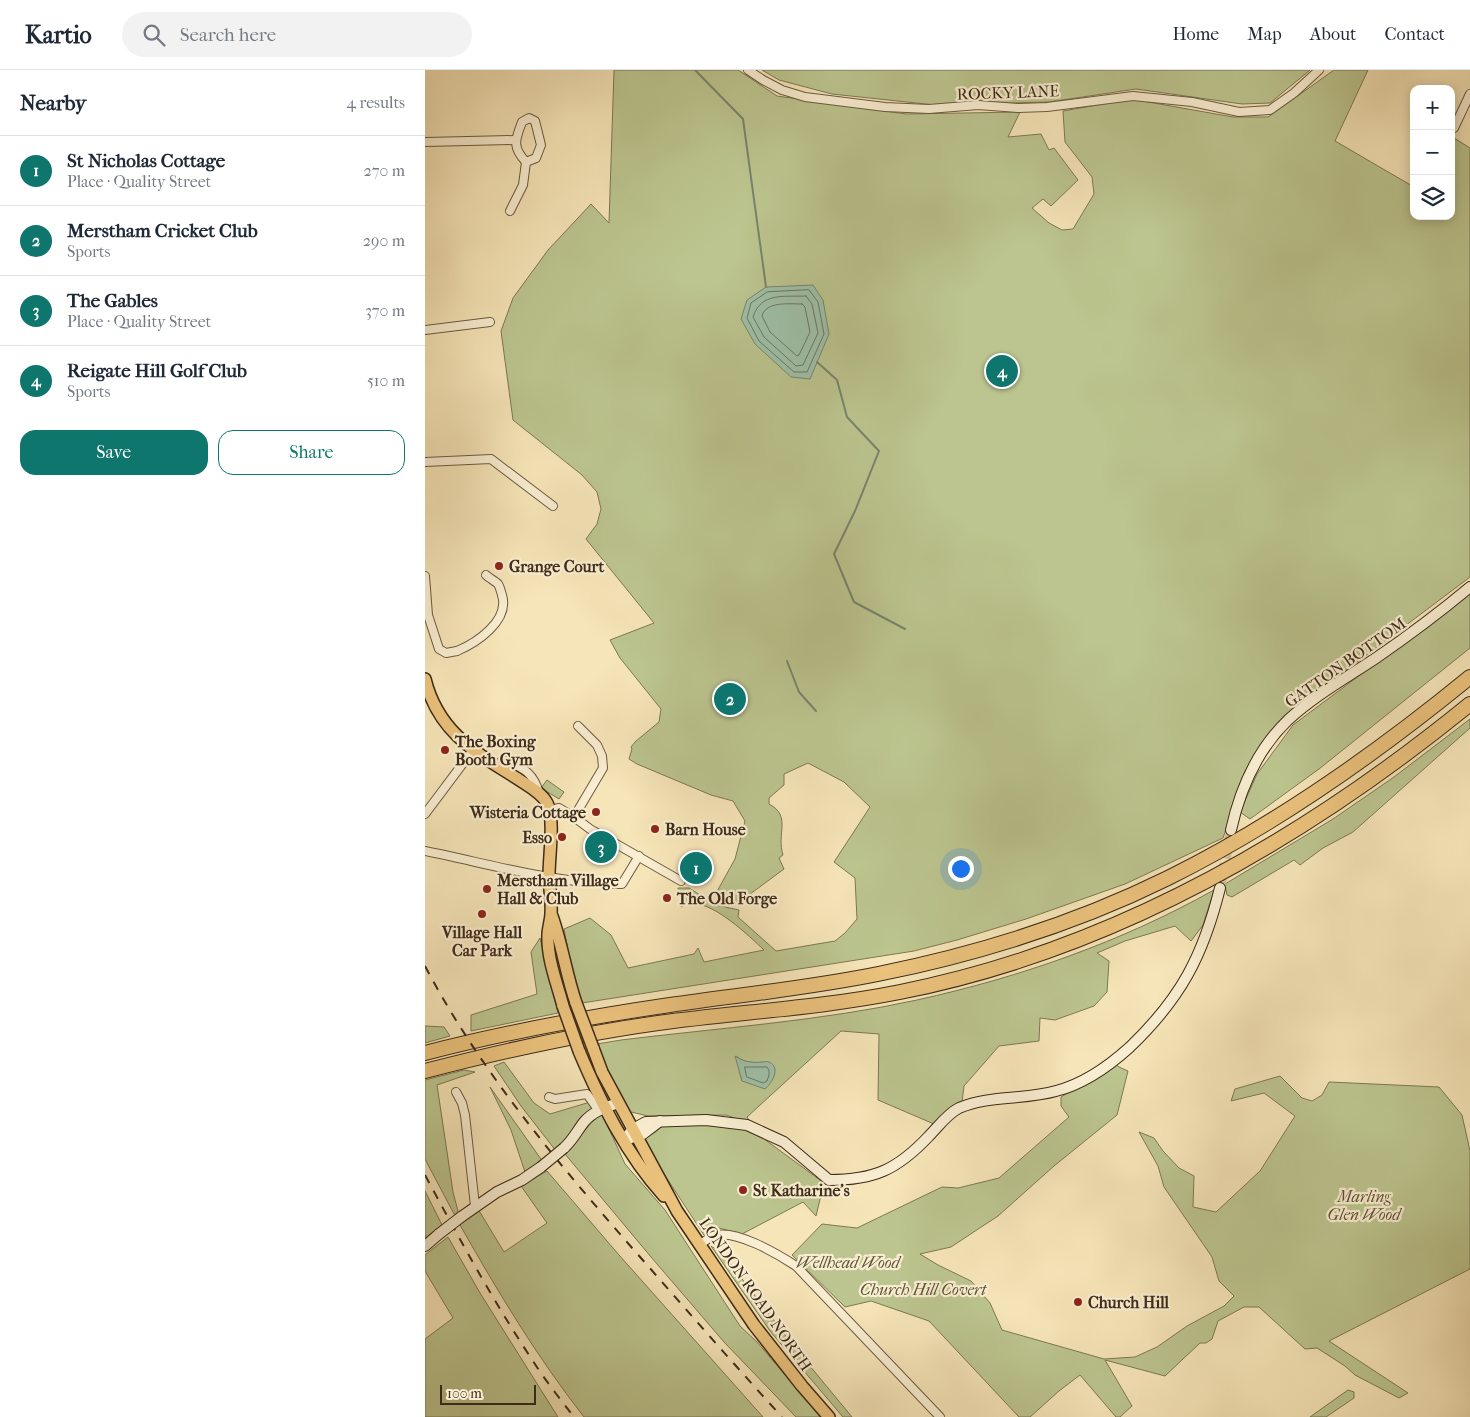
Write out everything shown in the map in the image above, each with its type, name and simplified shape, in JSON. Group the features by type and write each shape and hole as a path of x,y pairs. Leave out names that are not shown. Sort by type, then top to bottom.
{"highway":[{"path":"425,1053 509,1033 597,1016 783,990 876,974 975,951 1048,928 1104,907 1166,879 1256,831 1313,795 1369,756 1470,677"},
{"path":"425,1071 525,1047 626,1028 798,1008 902,992 969,976 1044,953 1101,932 1156,908 1256,855 1372,778 1470,704"}],"main road":[{"path":"425,679 430,706 448,726 473,750 539,794 550,810"},
{"name":"LONDON ROAD NORTH","path":"550,810 549,877 551,914 547,934 549,954 563,1006 602,1109 642,1170 677,1211"},
{"name":"LONDON ROAD NORTH","path":"551,914 558,932 569,982 602,1072 677,1211 754,1325 829,1417"}],"street":[{"name":"ROCKY LANE","path":"748,70 782,90 805,97 885,107 929,109 978,105 1028,108 1133,96 1192,102 1239,112 1270,110 1294,93 1319,70"},
{"path":"1455,126 1470,94"},
{"path":"510,211 523,185 526,162 520,155 515,140 522,122 529,118 535,121 541,145 536,158 526,162"},
{"path":"425,142 515,140"},
{"path":"425,330 490,322"},
{"path":"425,462 491,459 553,506"},
{"path":"425,576 428,615 439,649 447,652 457,651 471,645 495,626 504,600 499,584 485,575"},
{"name":"GATTON BOTTOM","path":"1231,830 1241,794 1251,771 1265,748 1288,721 1315,698 1396,644 1470,587"},
{"path":"574,816 603,768 602,756 597,745 578,726"},
{"path":"425,814 473,750"},
{"path":"550,810 559,808 574,816 589,829 681,881"},
{"path":"425,851 549,877 601,884 622,884 639,856"},
{"path":"624,1113 645,1122 706,1120 747,1125 783,1142 829,1180 847,1180 872,1176 883,1172 912,1153 947,1118 959,1109 985,1101 1042,1095 1057,1091 1089,1078 1113,1062 1154,1023 1181,988 1202,948 1221,888"},
{"path":"456,1092 462,1103 465,1115 475,1206"},
{"path":"549,1097 555,1099 587,1094 602,1109"},
{"path":"425,1246 475,1206 497,1192 522,1180 541,1167 571,1142 584,1121 602,1109 618,1103"},
{"path":"624,1140 660,1121"},
{"path":"635,1133 645,1122"},
{"path":"700,1245 714,1235 723,1234 738,1237 779,1254 796,1266 940,1417"}],"green space":[{"path":"614,70 738,70 777,96 906,114 1020,112 1008,137 1041,134 1049,150 1054,148 1078,180 1051,206 1043,199 1032,208 1049,223 1062,230 1073,229 1094,194 1092,177 1065,142 1063,111 1131,99 1233,117 1268,117 1334,70 1368,70 1335,141 1410,185 1410,220 1455,220 1455,139 1470,148 1470,577 1284,717 1245,771 1223,838 1125,884 1026,919 957,940 914,951 582,1003 571,966 564,929 590,918 611,935 628,968 694,954 698,948 704,962 764,950 721,914 692,903 681,907 678,888 689,888 716,905 739,910 738,917 776,951 835,941 857,919 855,878 834,862 870,807 844,782 808,763 784,774 784,785 769,798 769,804 776,809 782,820 781,847 783,855 779,858 784,869 742,900 733,904 715,895 735,859 745,821 733,801 711,795 629,759 631,747 659,722 661,709 620,658 610,640 654,623 586,539 597,524 601,509 597,492 582,475 513,420 501,331 513,298 548,250 591,204 609,223"},
{"path":"762,70 1310,70 1270,103 1242,104 1136,89 1049,102 935,105 832,94 779,80"},
{"path":"1470,593 1470,648 1319,769 1250,819 1240,812 1257,774 1293,725"},
{"path":"1470,719 1470,728 1353,832 1323,848 1300,865 1294,860 1232,897 1227,895 1225,884 1333,819 1394,777"},
{"path":"547,780 564,792 559,799 541,788"},
{"path":"1214,890 1203,925 1191,941 1175,926 1125,941 1097,953 1109,961 1107,992 1094,1006 1055,1020 1040,1018 1039,1041 999,1046 964,1086 962,1102 934,1124 878,1100 879,1034 841,1031 747,1117 751,1124 726,1115 648,1116 627,1111 608,1073 597,1044 807,1019 881,1007 956,991 1070,956 1107,942 1179,909","holes":["736,1056 751,1062 768,1062 742,1081"]},
{"path":"540,938 558,1013 471,1031 471,1015 537,994 531,952"},
{"path":"425,1026 444,1027 450,1036 425,1043"},
{"path":"504,1062 534,1103 550,1114 590,1102 593,1110 556,1151 521,1106 494,1066"},
{"path":"1113,1062 1128,1071 1117,1115 1054,1166 998,1216 951,1247 920,1254 971,1281 990,1303 1002,1330 1104,1359 1135,1357 1157,1347 1187,1326 1224,1306 1234,1296 1219,1281 1212,1257 1164,1187 1158,1166 1139,1132 1154,1138 1179,1168 1194,1176 1193,1207 1216,1212 1260,1171 1295,1116 1264,1093 1231,1101 1235,1089 1280,1076 1302,1098 1312,1101 1322,1095 1329,1082 1439,1087 1462,1115 1470,1151 1470,1269 1329,1341 1408,1393 1399,1398 1355,1375 1345,1366 1317,1348 1305,1349 1259,1307 1244,1307 1218,1321 1212,1339 1206,1343 1200,1343 1165,1376 1105,1360 1132,1406 1120,1417 1116,1417 1080,1375 1030,1417 1019,1417 929,1321 871,1301 845,1307 792,1255 822,1224 857,1228 942,1187 958,1188 999,1178 1069,1117 1061,1106 1061,1097 1102,1073"},
{"path":"464,1070 475,1072 437,1085 453,1192 459,1215 454,1214 425,1159 425,1080"},
{"path":"490,1087 543,1162 525,1172 511,1130"},
{"path":"602,1114 625,1164 665,1210 740,1326 757,1342 821,1417 796,1417 724,1342 565,1154 587,1127"},
{"path":"724,1122 756,1133 824,1183 816,1216 803,1202 742,1234 719,1228 704,1235 641,1139 654,1133 664,1125"},
{"path":"547,1171 763,1417 584,1417 550,1371 519,1324 460,1225 478,1209 504,1252 547,1223 521,1186"},
{"path":"425,1191 442,1225 425,1238"},
{"path":"448,1237 480,1293 558,1417 425,1417 425,1339 453,1318 425,1271 425,1255"},
{"path":"711,1246 723,1254 795,1348 852,1417 843,1417 770,1331"},
{"path":"1348,1390 1354,1392 1354,1398 1326,1417 1310,1417"}],"water":[{"path":"813,285 823,300 829,334 810,379 791,377 755,344 741,319 747,300 766,287"},
{"path":"735,1056 748,1062 769,1062 773,1065 775,1068 774,1076 765,1089 742,1081"}],"waterway":[{"path":"695,70 743,119 766,287"},
{"path":"817,362 837,380 847,417 879,451 855,511 834,554 854,602 905,629"},
{"path":"787,661 799,692 816,711"}],"tunnel":[{"path":"1220,888 1231,830"}],"railway":[{"path":"425,966 468,1040 544,1143 626,1241 782,1417"},
{"path":"425,1175 518,1338 574,1417"}],"place":[{"name":"Reigate Hill Golf Club","path":"1002,371"},
{"name":"Grange Court","path":"499,566"},
{"name":"Merstham Cricket Club","path":"730,699"},
{"name":"The Boxing Booth Gym","path":"445,750"},
{"name":"Wisteria Cottage","path":"596,812"},
{"name":"Barn House","path":"655,829"},
{"name":"Esso","path":"562,837"},
{"name":"The Gables","path":"601,847"},
{"name":"St Nicholas Cottage","path":"696,868"},
{"name":"Merstham Village Hall & Club","path":"487,889"},
{"name":"The Old Forge","path":"667,898"},
{"name":"Village Hall Car Park","path":"482,914"},
{"name":"St Katharine's","path":"743,1190"},
{"name":"Church Hill","path":"1078,1302"}],"park label":[{"name":"Marling Glen Wood","path":"1364,1205"},
{"name":"Wellhead Wood","path":"848,1262"},
{"name":"Church Hill Covert","path":"923,1289"}]}
